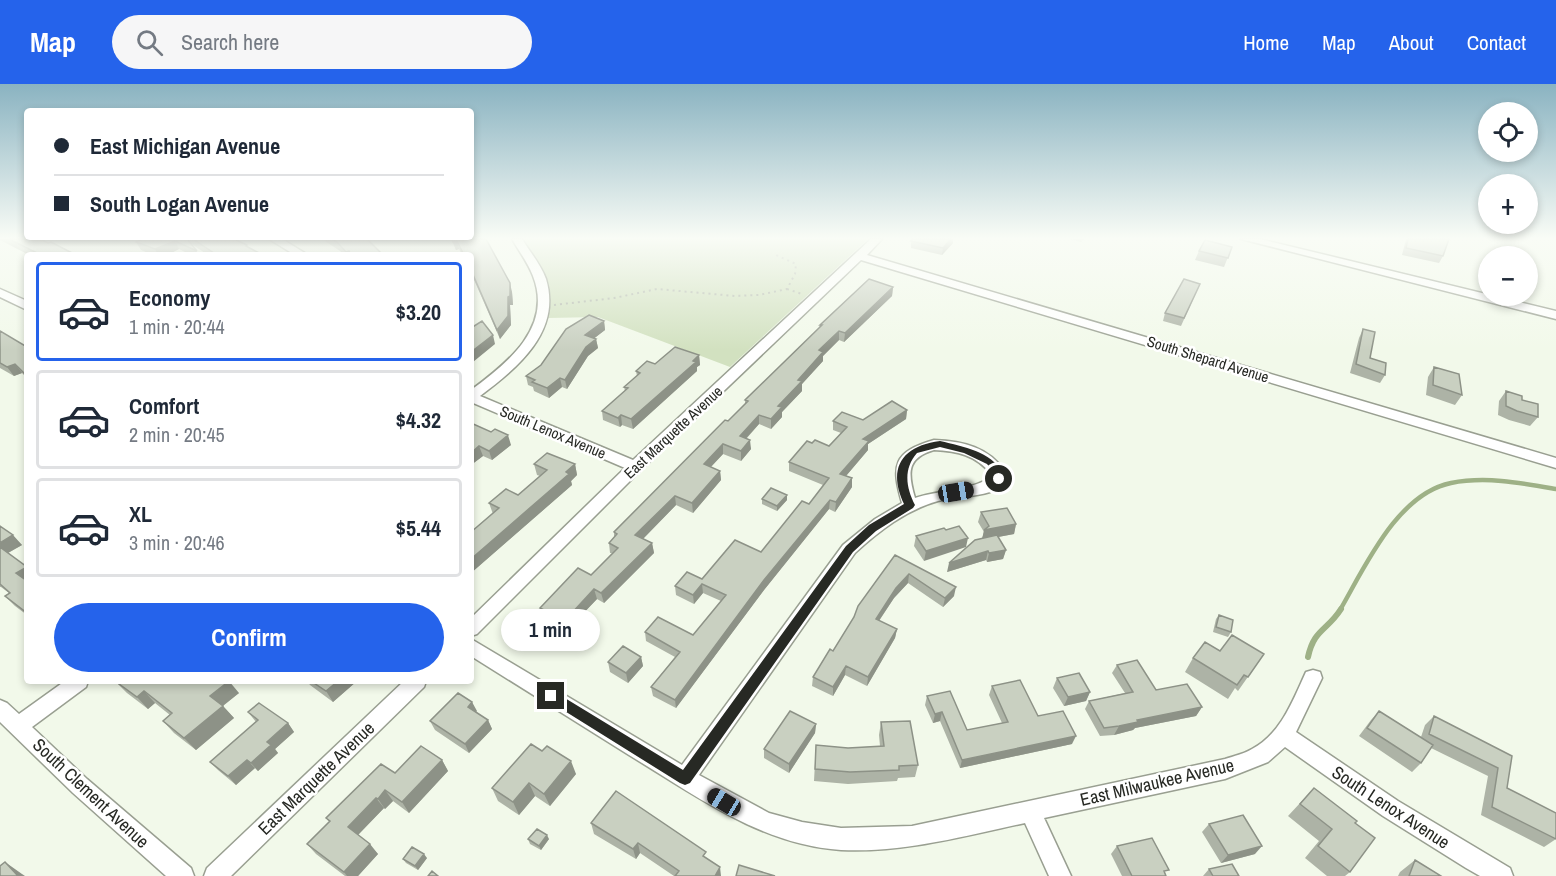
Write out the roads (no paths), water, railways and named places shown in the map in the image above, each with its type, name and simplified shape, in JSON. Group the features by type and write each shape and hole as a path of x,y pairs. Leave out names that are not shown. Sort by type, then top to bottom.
{"street":[{"path":"474,395 515,362 541,325 544,292 539,276"},
{"name":"East Marquette Avenue","path":"474,625 635,467 840,276"},
{"name":"South Shepard Avenue","path":"928,276 1556,463"},
{"path":"1397,276 1556,315"},
{"path":"0,292 24,304"},
{"name":"South Lenox Avenue","path":"474,398 635,467"},
{"path":"685,778 849,549 873,528 910,505 935,496 992,486 999,479 999,473 991,462 967,451 940,444 926,446 914,451 906,459 902,470 903,491 910,505"},
{"name":"East Milwaukee Avenue","path":"474,649 724,802 766,823 802,833 841,839 912,837 1225,769 1261,755 1284,734 1299,711 1313,678"},
{"path":"18,726 75,684"},
{"name":"East Marquette Avenue","path":"214,876 414,684"},
{"name":"South Clement Avenue","path":"0,709 80,786 183,876"},
{"name":"South Lenox Avenue","path":"1284,734 1356,787 1432,836 1502,876"},
{"path":"1030,811 1060,876"}],"waterway":[{"path":"1340,610 1385,535 1414,501 1432,490 1451,483 1477,480 1504,481 1556,489"},
{"path":"1308,657 1317,635 1341,609"}]}
